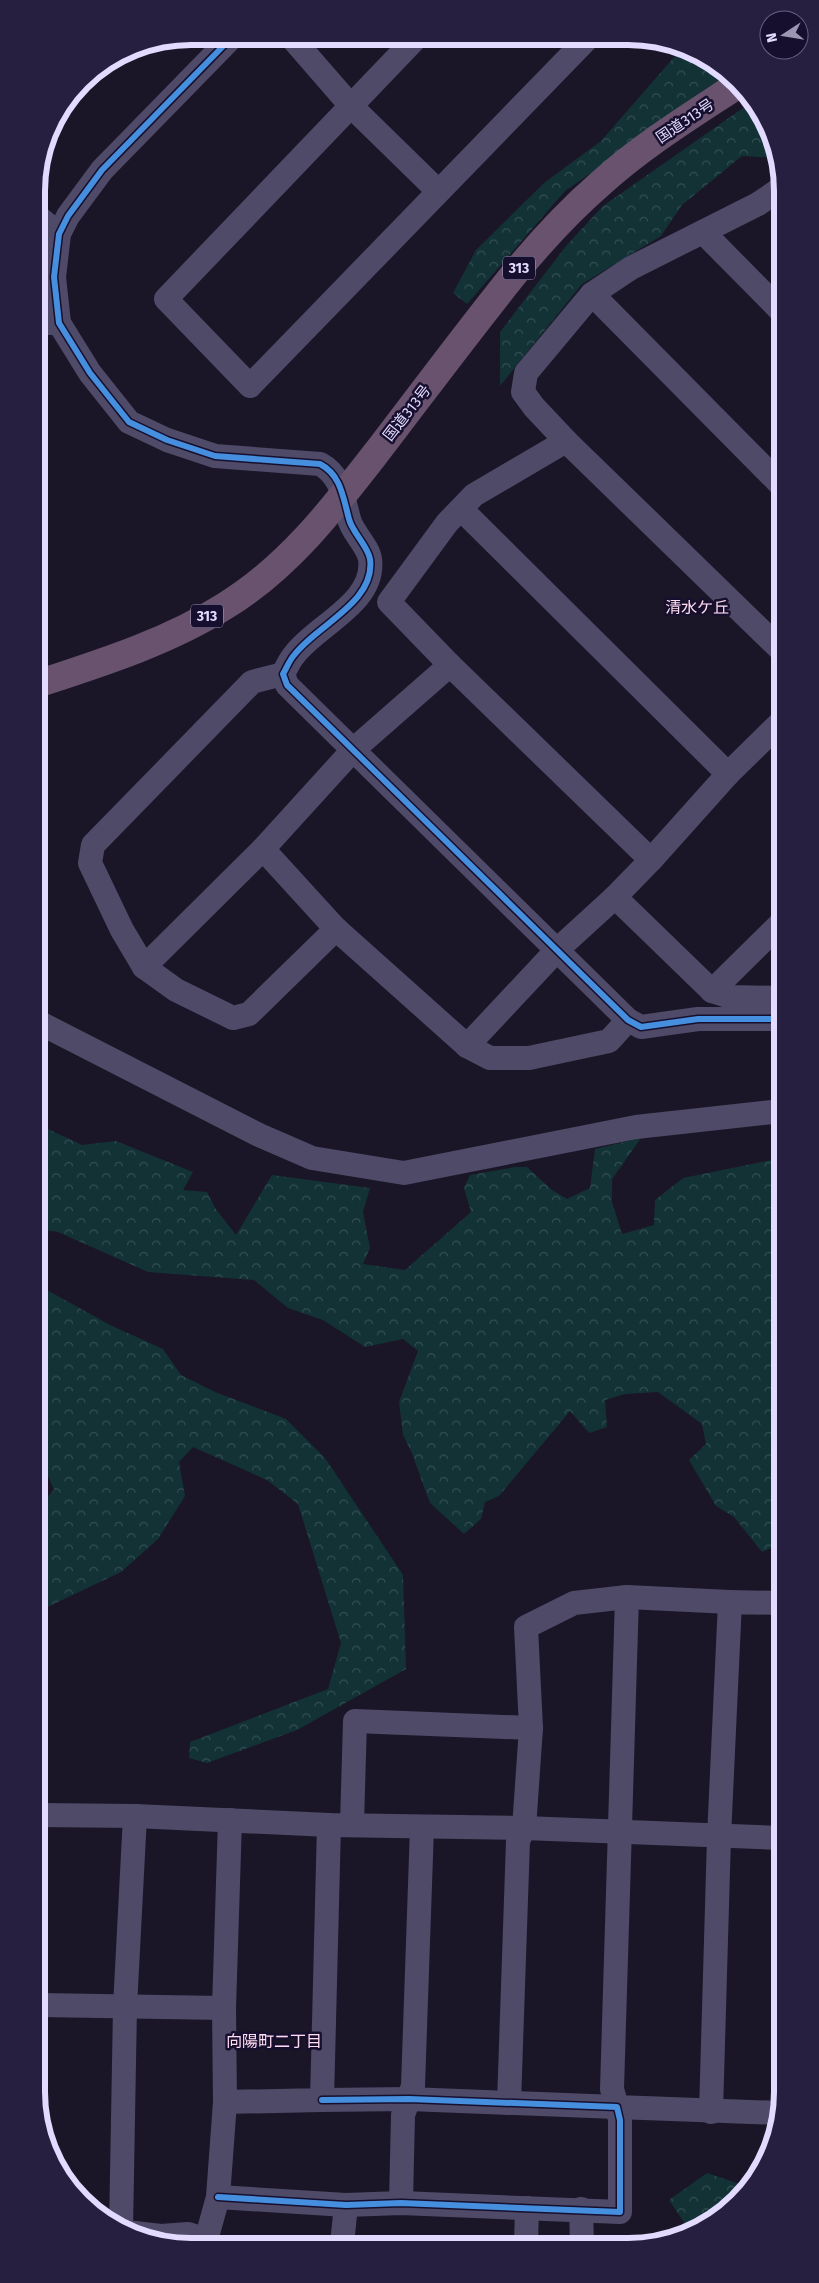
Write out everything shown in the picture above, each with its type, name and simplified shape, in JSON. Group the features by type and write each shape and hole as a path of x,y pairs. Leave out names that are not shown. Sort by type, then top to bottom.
{"highway":[{"name":"国道313号","path":"45,681 139,648 190,625 226,606 255,585 303,543 342,496 519,268 573,209 634,156 732,89"}],"street":[{"path":"223,45 102,170 68,216 59,234 48,323 129,422 167,440 215,456 320,464 331,470 337,479 350,522 370,558 367,580 355,600 295,653 283,674 252,682 93,845 90,863 122,930 144,967 176,990 233,1018 249,1014 336,928"},
{"path":"298,45 351,106 438,190"},
{"path":"409,45 166,299 250,386 580,45"},
{"path":"774,193 758,204 631,268 592,294 526,372 523,392 534,407 566,441 774,644"},
{"path":"45,223 59,234"},
{"path":"702,232 774,304"},
{"path":"592,294 774,478"},
{"path":"566,441 474,495 462,510 447,523 389,602 450,665 651,860"},
{"path":"462,510 728,774"},
{"path":"144,967 263,849 353,750 450,665"},
{"path":"283,674 287,685 628,1020 641,1027 698,1019 774,1019"},
{"path":"468,1046 557,950 615,897 651,860 728,774 774,728"},
{"path":"263,849 336,928 468,1046 490,1058 529,1058 609,1041 628,1020"},
{"path":"615,897 712,991 731,997 774,998"},
{"path":"712,991 774,930"},
{"path":"45,1026 259,1136 312,1158 404,1173 636,1127 774,1112"},
{"path":"218,2197 346,2205 401,2203 620,2212 620,2120 612,2089 627,1597"},
{"path":"509,2103 518,1841 524,1828 531,1728 526,1628 574,1603 627,1597 774,1603"},
{"path":"711,2112 719,1837 730,1602"},
{"path":"322,2100 340,1825 355,1721 531,1728"},
{"path":"45,1815 135,1816 340,1825 524,1828 774,1838"},
{"path":"122,2221 125,2006 135,1816"},
{"path":"207,2238 218,2197 225,2102 224,2008 230,1820"},
{"path":"401,2203 403,2115 413,2086 422,1827"},
{"path":"45,2005 224,2008"},
{"path":"225,2102 409,2099 772,2114"},
{"path":"343,2238 346,2205"},
{"path":"526,2238 527,2208"},
{"path":"580,2209 582,2238"},
{"path":"165,2236 188,2234 197,2238"}],"green space":[{"path":"677,54 701,65 724,81 565,191 467,304 453,293 476,250 544,183 601,141"},
{"path":"746,106 759,126 770,158 742,156 682,205 661,236 582,284 500,386 500,332 566,246 603,206"},
{"path":"45,1125 48,1129 82,1145 116,1141 193,1172 183,1190 207,1192 215,1208 236,1235 272,1175 370,1188 363,1212 370,1248 363,1264 405,1270 471,1212 464,1188 470,1175 515,1167 527,1167 552,1190 567,1199 590,1188 595,1149 641,1138 612,1179 612,1202 622,1234 654,1225 655,1200 683,1178 774,1159 774,1547 762,1552 734,1517 716,1506 689,1460 706,1444 702,1424 658,1392 625,1394 605,1400 607,1427 589,1433 570,1411 499,1496 485,1502 481,1519 464,1534 430,1503 411,1451 403,1435 399,1402 418,1351 403,1339 365,1347 323,1320 288,1308 254,1280 148,1272 58,1232 45,1230"},
{"path":"45,1289 110,1325 163,1349 181,1375 215,1392 286,1419 325,1458 403,1575 406,1669 297,1730 207,1763 189,1758 190,1742 328,1689 341,1643 298,1504 267,1480 193,1447 179,1462 185,1496 158,1539 121,1572 45,1608 45,1500 54,1490 45,1469"},
{"path":"707,2173 741,2184 724,2202 686,2225 669,2200"},
{"path":"718,2207 693,2223 686,2225"}],"cycle path":[{"path":"224,45 102,170 68,216 59,234 54,277 59,323 90,373 129,422 167,440 215,456 320,464 333,474 343,495 353,529 369,554 369,574 364,588 355,600 305,643 293,656 283,674 287,685 628,1020 641,1027 698,1019 774,1019"},
{"path":"218,2197 346,2205 401,2203 620,2212 620,2120 617,2107 409,2099 322,2100"}],"district":[{"name":"清水ケ丘","path":"697,607"},
{"name":"向陽町二丁目","path":"274,2041"}]}
